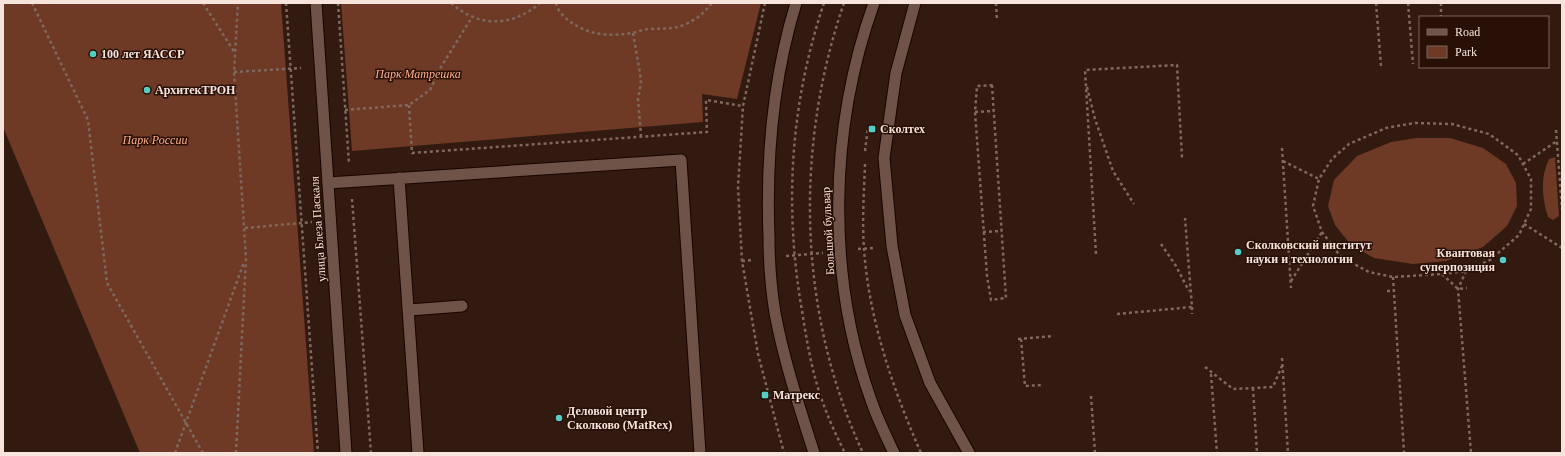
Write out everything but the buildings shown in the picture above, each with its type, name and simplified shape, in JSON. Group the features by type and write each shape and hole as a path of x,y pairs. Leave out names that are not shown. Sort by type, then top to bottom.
{"street":[{"name":"улица Блеза Паскаля","path":"316,3 346,453"},
{"path":"796,3 787,34 771,130 767,194 769,258 775,311 785,362 814,453"},
{"name":"Большой бульвар","path":"874,3 865,27 848,98 839,170 839,215 841,251 847,302 856,349 871,400 894,453"},
{"path":"916,3 896,73 884,158 892,246 905,315 927,375 969,453"},
{"path":"328,183 681,160 700,453"},
{"path":"399,178 418,453"},
{"path":"409,310 462,306"}],"path":[{"path":"32,3 88,120 106,283 203,453"},
{"path":"203,3 235,53"},
{"path":"236,453 246,258 234,72 238,3"},
{"path":"286,3 300,223 318,453"},
{"path":"338,3 371,453"},
{"path":"451,3 472,17 484,21 496,22 509,20 520,16 531,11 540,3"},
{"path":"556,3 564,16 580,28 589,32 609,35 633,33 649,29 661,30 685,25 696,19 712,3"},
{"path":"824,3 803,78 794,148 791,188 794,256 808,353 823,402 845,453"},
{"path":"996,3 997,20"},
{"path":"1376,3 1381,66"},
{"path":"1408,3 1413,64"},
{"path":"1441,3 1442,16"},
{"path":"345,110 409,105 430,90 472,17"},
{"path":"633,33 640,78 638,99 641,136"},
{"path":"1096,254 1085,70 1177,65 1182,158"},
{"path":"234,72 301,68"},
{"path":"1085,80 1095,119 1112,171 1134,204"},
{"path":"994,85 994,111 1006,300 991,300 987,276 975,112 977,86 994,85"},
{"path":"409,105 412,153 707,132 706,100 743,106"},
{"path":"975,112 994,111"},
{"path":"1416,123 1452,124 1490,134 1518,155 1531,179 1531,209 1519,235 1490,260 1466,271 1393,277 1369,272 1341,256 1322,232 1312,206 1319,179 1332,159 1349,144 1386,128 1416,123"},
{"path":"1556,130 1562,209"},
{"path":"1523,164 1557,140"},
{"path":"1282,148 1291,288"},
{"path":"1283,161 1319,179"},
{"path":"1185,218 1192,314"},
{"path":"245,228 312,222"},
{"path":"1524,224 1562,248"},
{"path":"984,232 1002,231"},
{"path":"1291,282 1322,232"},
{"path":"1161,244 1176,266 1190,293"},
{"path":"742,261 892,246"},
{"path":"175,453 246,258"},
{"path":"1466,271 1458,289 1471,453"},
{"path":"1442,274 1458,289 1467,288"},
{"path":"1393,277 1404,453"},
{"path":"1387,291 1394,290"},
{"path":"1117,314 1192,307"},
{"path":"1041,385 1025,386 1019,339 1053,336"},
{"path":"1282,358 1288,453"},
{"path":"1205,367 1233,389 1273,387 1282,366"},
{"path":"1211,373 1217,453"},
{"path":"1253,388 1257,453"},
{"path":"1092,396 1095,453"}],"green space":[{"name":"Парк России","path":"3,3 281,3 314,453 140,453 3,127"},
{"name":"Парк Матрешка","path":"341,3 761,3 737,99 702,94 703,122 352,151"},
{"path":"1416,138 1450,138 1483,148 1506,164 1516,183 1517,206 1507,226 1483,247 1446,261 1413,264 1374,258 1351,245 1335,225 1328,206 1334,180 1357,156 1391,142"},
{"path":"1555,157 1559,216 1553,220 1548,217 1544,202 1543,180 1549,159"}],"place":[{"name":"100 лет ЯАССР","path":"93,54"},
{"name":"АрхитекТРОН","path":"147,90"},
{"name":"Сколтех","path":"872,129"},
{"name":"Сколковский институт науки и технологии","path":"1238,252"},
{"name":"Квантовая суперпозиция","path":"1503,260"},
{"name":"Матрекс","path":"765,395"},
{"name":"Деловой центр Сколково (MatRex)","path":"559,418"}]}
